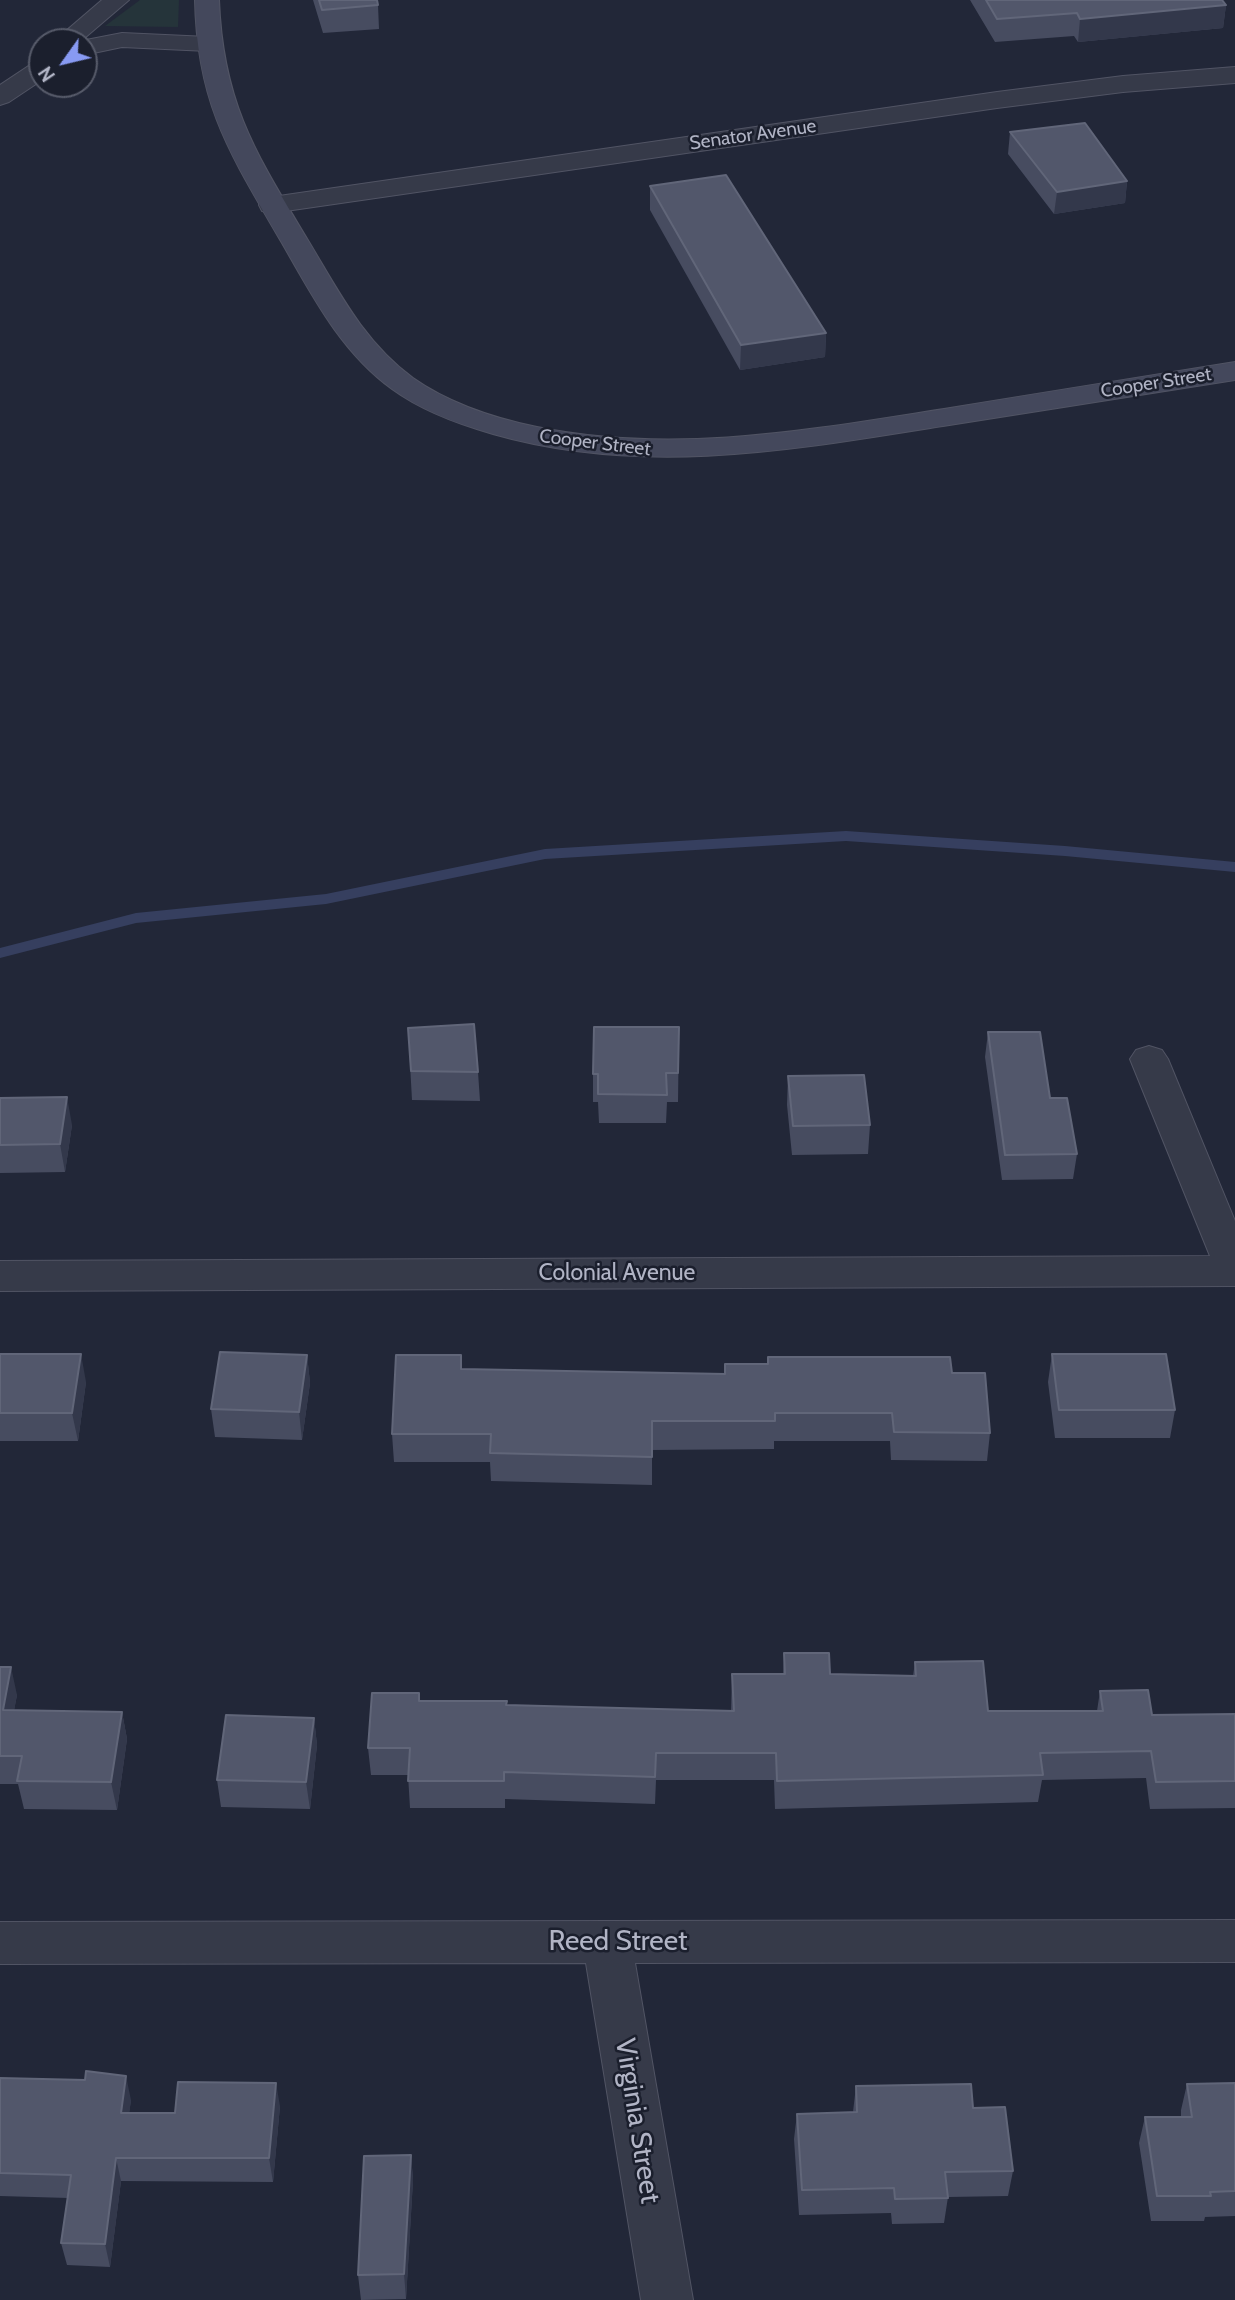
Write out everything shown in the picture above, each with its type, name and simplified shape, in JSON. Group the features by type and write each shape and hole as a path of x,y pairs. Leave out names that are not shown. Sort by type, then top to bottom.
{"street":[{"path":"82,28 117,0"},
{"name":"Cooper Street","path":"207,0 208,44 216,88 229,125 330,306 352,337 388,373 421,396 461,414 504,428 565,442 663,451 753,447 1235,371"},
{"path":"98,45 122,40 208,44"},
{"path":"8,91 28,74"},
{"name":"Senator Avenue","path":"272,205 997,100 1123,84 1235,75"},
{"path":"8,91 28,77"},
{"path":"1149,1059 1235,1270"},
{"name":"Colonial Avenue","path":"0,1276 1235,1270"},
{"name":"Reed Street","path":"0,1943 1235,1941"},
{"name":"Virginia Street","path":"607,1942 667,2300"}],"shaded area":[{"path":"140,0 179,0 178,27 105,26"}],"building":[{"path":"319,0 377,0 378,5 322,10"},
{"path":"986,0 1222,0 1226,5 1080,19 1077,13 997,19"},
{"path":"1085,123 1127,181 1057,192 1010,132"},
{"path":"726,175 826,333 741,345 650,186"},
{"path":"474,1024 478,1072 411,1071 408,1028"},
{"path":"594,1027 679,1027 678,1073 666,1073 667,1095 598,1094 598,1074 593,1074"},
{"path":"988,1032 1040,1032 1050,1098 1067,1098 1077,1154 1005,1155"},
{"path":"864,1075 870,1125 793,1126 788,1076"},
{"path":"67,1097 60,1144 0,1145 0,1098"},
{"path":"220,1352 307,1355 299,1412 211,1409"},
{"path":"0,1354 81,1354 72,1413 0,1413"},
{"path":"1052,1354 1166,1354 1175,1410 1059,1410"},
{"path":"396,1355 461,1355 461,1369 725,1374 725,1364 768,1364 768,1357 950,1357 952,1373 985,1373 990,1433 894,1432 892,1413 775,1413 775,1421 652,1421 652,1457 490,1453 491,1434 392,1434"},
{"path":"784,1653 829,1653 830,1674 916,1676 915,1662 983,1661 988,1711 1103,1711 1100,1691 1148,1690 1152,1715 1235,1714 1235,1781 1156,1782 1151,1751 1040,1753 1043,1775 777,1781 776,1753 656,1753 655,1777 504,1772 504,1781 408,1781 410,1748 368,1748 372,1693 419,1693 419,1701 507,1701 506,1705 734,1711 732,1674 785,1674"},
{"path":"0,1667 11,1667 3,1710 122,1712 111,1782 17,1781 22,1756 0,1756"},
{"path":"226,1715 314,1718 306,1782 217,1780"},
{"path":"86,2071 126,2076 121,2113 175,2113 178,2082 276,2083 269,2158 116,2158 105,2244 61,2243 71,2175 0,2173 0,2078 85,2080"},
{"path":"1235,2083 1235,2191 1210,2192 1211,2196 1157,2196 1145,2117 1192,2117 1187,2084"},
{"path":"971,2084 973,2108 1005,2107 1013,2171 945,2172 948,2198 895,2199 894,2188 802,2190 797,2114 857,2112 856,2086"},
{"path":"411,2155 404,2274 358,2275 364,2156"}],"waterway":[{"path":"0,953 136,918 326,899 545,854 846,836 1065,851 1235,867"}]}
